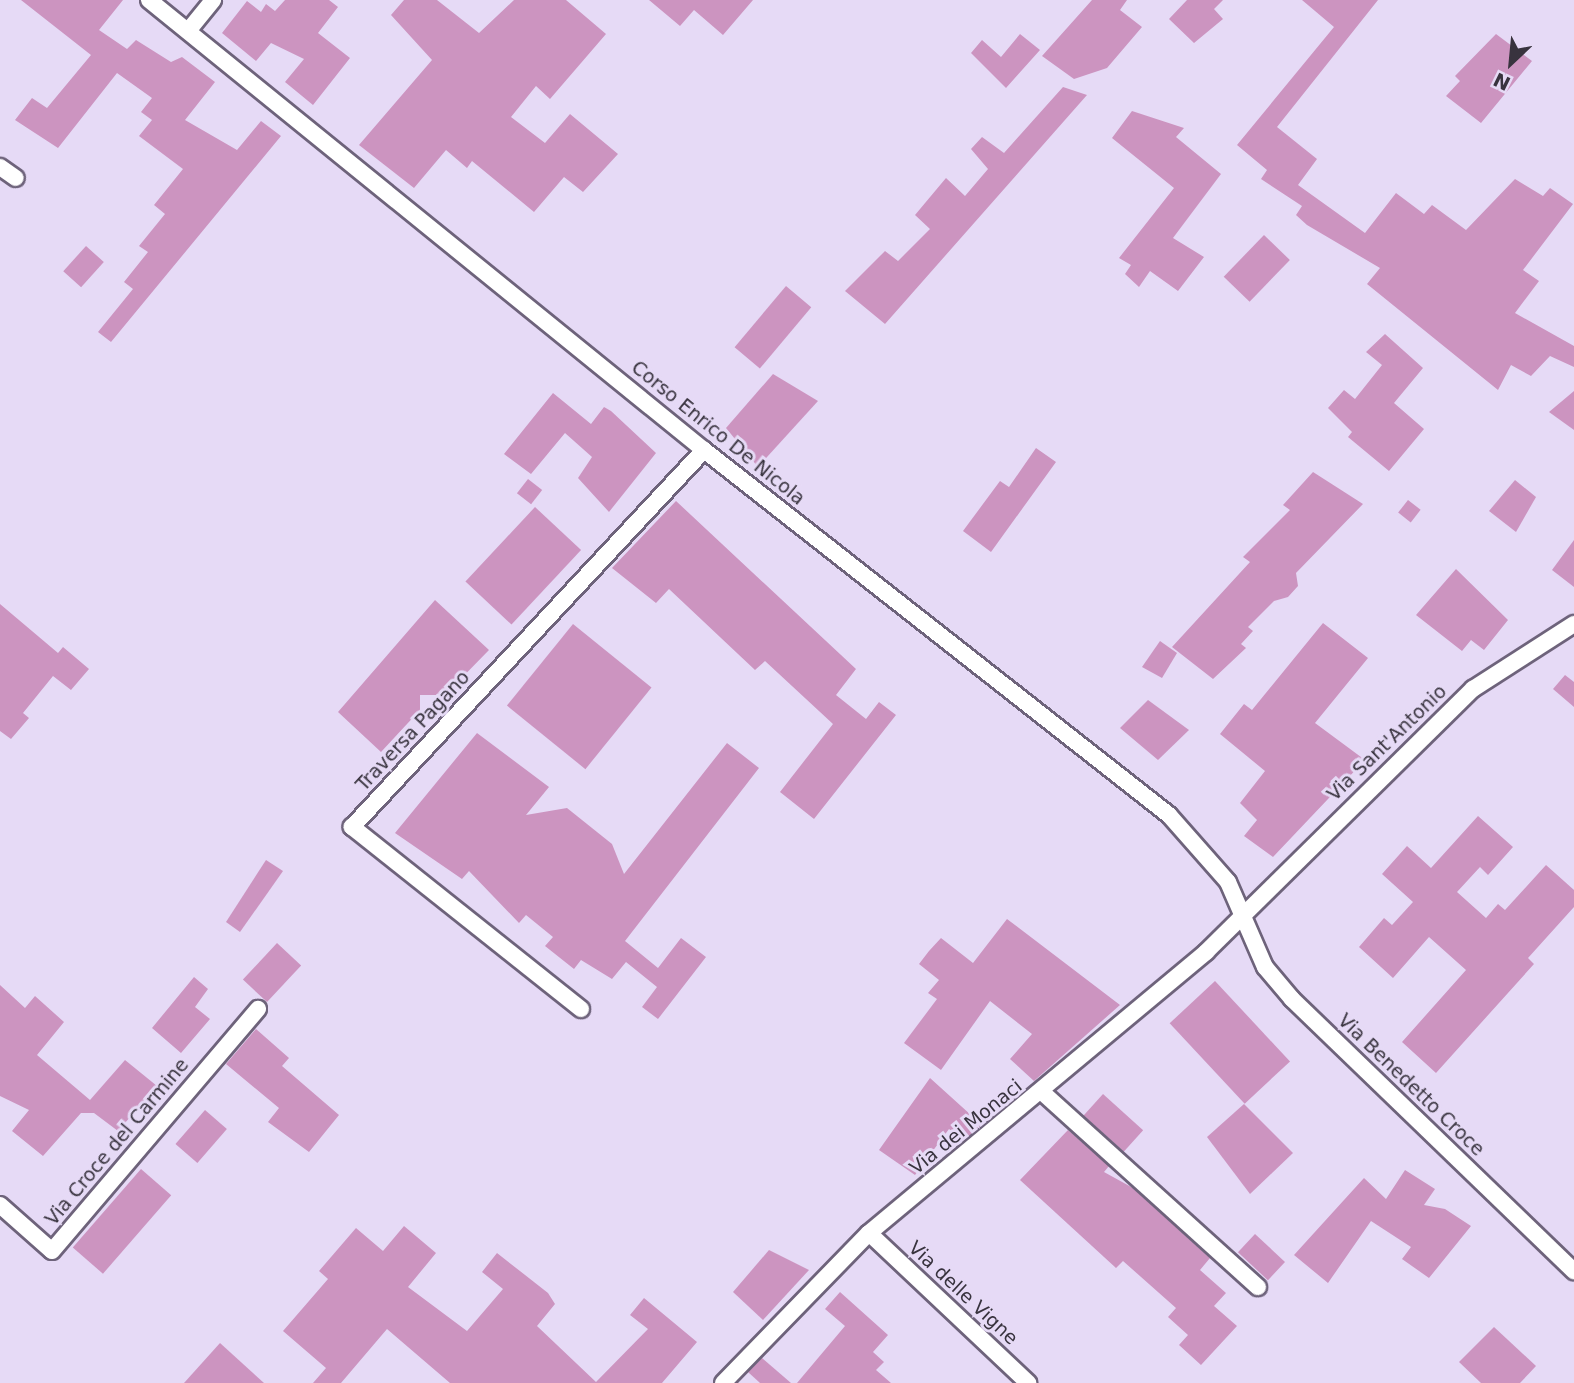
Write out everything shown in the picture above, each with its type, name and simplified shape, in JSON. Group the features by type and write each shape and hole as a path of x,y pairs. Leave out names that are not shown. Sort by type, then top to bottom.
{"street":[{"name":"Corso Enrico De Nicola","path":"149,0 704,450 1169,815 1222,873 1244,912"},
{"path":"188,32 213,0"},
{"path":"0,167 16,178"},
{"name":"Traversa Pagano","path":"581,1009 352,827 704,450"},
{"name":"Via Sant'Antonio","path":"1244,912 1473,689 1574,624"},
{"name":"Via dei Monaci","path":"723,1383 869,1233 1042,1092 1206,952 1244,912"},
{"name":"Via Benedetto Croce","path":"1244,912 1265,967 1292,999 1574,1271"},
{"name":"Via Croce del Carmine","path":"0,1205 52,1251 258,1009"},
{"path":"1042,1092 1258,1287"},
{"name":"Via delle Vigne","path":"869,1233 1028,1383"}],"building":[{"path":"21,0 123,0 99,30 127,49 136,40 171,62 182,57 215,82 185,120 237,150 261,121 281,136 111,342 98,332 133,289 124,282 148,252 139,246 165,214 154,205 183,169 139,136 152,120 141,112 152,98 117,73 58,148 15,120 32,98 47,108 91,55"},
{"path":"285,0 329,0 338,7 318,33 350,58 313,105 285,82 304,59 271,43 256,61 222,33 247,1 261,12 266,4 275,11"},
{"path":"404,0 437,0 479,33 514,0 566,0 606,34 550,99 536,86 511,117 545,143 570,114 618,154 583,192 564,177 534,212 472,161 467,168 446,150 414,188 359,145 432,60 391,15"},
{"path":"649,0 753,0 723,35 694,10 680,26"},
{"path":"1092,0 1127,0 1120,10 1142,27 1107,68 1074,79 1042,56"},
{"path":"1187,0 1223,0 1214,9 1223,19 1194,43 1169,19"},
{"path":"1302,0 1378,0 1277,127 1317,159 1298,185 1365,233 1396,193 1424,214 1432,205 1466,230 1515,179 1543,196 1550,188 1573,204 1523,270 1539,281 1515,313 1574,346 1574,367 1550,356 1531,376 1511,365 1498,390 1367,284 1380,268 1307,225 1296,215 1302,206 1261,179 1267,170 1237,145 1334,27"},
{"path":"1020,34 1040,50 1006,88 971,53 982,40 1001,57"},
{"path":"1496,34 1532,61 1481,123 1446,96 1460,81 1455,76"},
{"path":"1063,87 1087,95 885,324 845,291 885,251 898,261 930,229 915,215 946,178 965,196 988,169 971,149 982,137 1004,153"},
{"path":"1132,111 1184,128 1176,137 1221,174 1173,238 1204,257 1178,291 1150,271 1139,287 1125,274 1131,265 1119,258 1174,188 1112,138"},
{"path":"1264,235 1290,260 1250,302 1224,277"},
{"path":"86,246 104,262 81,287 63,271"},
{"path":"786,286 811,307 760,368 735,347"},
{"path":"1385,334 1423,368 1394,403 1424,429 1389,471 1348,437 1352,432 1328,408 1344,390 1355,399 1382,365 1366,352"},
{"path":"773,374 818,401 758,467 726,428"},
{"path":"1574,391 1574,430 1549,412"},
{"path":"553,393 591,424 604,407 611,411 656,453 609,512 578,478 592,457 565,433 531,474 504,454"},
{"path":"1036,448 1056,462 991,552 963,531 1000,481 1009,487"},
{"path":"1313,472 1363,504 1296,573 1298,586 1288,597 1274,601 1248,627 1253,631 1241,644 1246,648 1213,679 1172,647 1250,562 1243,557 1290,510 1283,505"},
{"path":"528,479 542,490 531,504 517,493"},
{"path":"1515,480 1536,497 1516,532 1489,511"},
{"path":"1408,500 1421,510 1411,522 1398,513"},
{"path":"676,501 856,669 836,695 866,719 879,702 896,715 814,819 780,792 833,724 765,661 755,670 669,589 656,603 612,568"},
{"path":"535,507 581,550 512,625 465,582"},
{"path":"1574,540 1574,587 1552,570"},
{"path":"1456,569 1508,620 1484,650 1471,640 1462,651 1416,615"},
{"path":"435,600 489,650 445,695 420,695 420,710 381,752 338,712"},
{"path":"0,604 58,653 63,647 89,669 71,690 53,676 23,713 29,718 11,739 0,731"},
{"path":"1323,623 1368,658 1315,723 1365,760 1273,857 1244,836 1257,820 1240,803 1265,771 1220,734 1244,704 1252,710"},
{"path":"573,624 651,688 585,769 507,706"},
{"path":"1160,641 1177,653 1162,678 1142,667"},
{"path":"1565,675 1574,682 1574,707 1553,689"},
{"path":"1148,700 1189,730 1158,760 1120,728"},
{"path":"477,733 549,787 526,815 567,808 612,844 624,874 727,743 759,768 625,941 658,968 681,938 706,957 658,1019 642,1007 657,987 626,962 612,979 581,960 574,969 545,946 553,937 526,915 519,923 469,871 462,879 395,833"},
{"path":"1478,816 1513,847 1488,875 1480,867 1457,892 1486,918 1498,904 1505,910 1546,865 1574,890 1574,907 1528,958 1534,964 1436,1073 1402,1042 1466,970 1429,937 1393,978 1359,947 1384,918 1392,925 1413,902 1382,874 1407,846 1431,868"},
{"path":"266,860 283,871 240,932 226,922"},
{"path":"1007,919 1120,1005 1034,1081 1010,1059 1032,1034 990,1001 941,1070 904,1043 937,999 928,993 939,980 919,964 941,938 973,963"},
{"path":"277,943 301,966 267,1002 243,980"},
{"path":"194,977 208,989 195,1007 210,1019 181,1053 152,1028"},
{"path":"1215,981 1290,1061 1245,1104 1170,1023"},
{"path":"0,985 25,1008 35,996 64,1022 37,1055 90,1100 125,1060 157,1086 118,1131 94,1113 81,1113 43,1156 12,1131 29,1110 0,1096"},
{"path":"256,1029 289,1058 282,1066 339,1115 309,1152 268,1122 279,1108 226,1064"},
{"path":"930,1078 982,1125 964,1140 949,1129 915,1175 879,1150"},
{"path":"1103,1094 1143,1130 1124,1152 1084,1116"},
{"path":"1244,1104 1293,1153 1250,1194 1207,1137"},
{"path":"205,1110 227,1129 197,1163 175,1144"},
{"path":"1068,1130 1109,1166 1104,1172 1133,1188 1210,1258 1200,1270 1226,1293 1214,1306 1237,1326 1201,1365 1179,1345 1188,1335 1168,1317 1176,1308 1123,1261 1116,1268 1020,1180"},
{"path":"141,1169 171,1195 103,1274 73,1247"},
{"path":"1405,1170 1435,1189 1424,1205 1445,1209 1471,1226 1429,1278 1402,1259 1411,1247 1371,1221 1328,1283 1294,1255 1364,1178 1386,1199"},
{"path":"404,1226 436,1253 408,1287 467,1331 503,1289 482,1272 497,1253 548,1293 555,1304 537,1326 596,1382 648,1329 630,1315 644,1298 697,1342 662,1383 450,1383 387,1329 341,1383 313,1383 326,1368 283,1331 328,1279 319,1271 356,1228 383,1251"},
{"path":"1255,1234 1285,1262 1268,1280 1238,1252"},
{"path":"769,1250 809,1270 763,1320 733,1292"},
{"path":"840,1292 888,1335 873,1352 884,1362 876,1370 891,1383 797,1383 845,1326 825,1309"},
{"path":"1494,1327 1536,1366 1520,1383 1481,1383 1459,1362"},
{"path":"220,1343 264,1383 184,1383"},
{"path":"762,1358 791,1383 760,1383 748,1372"}]}
